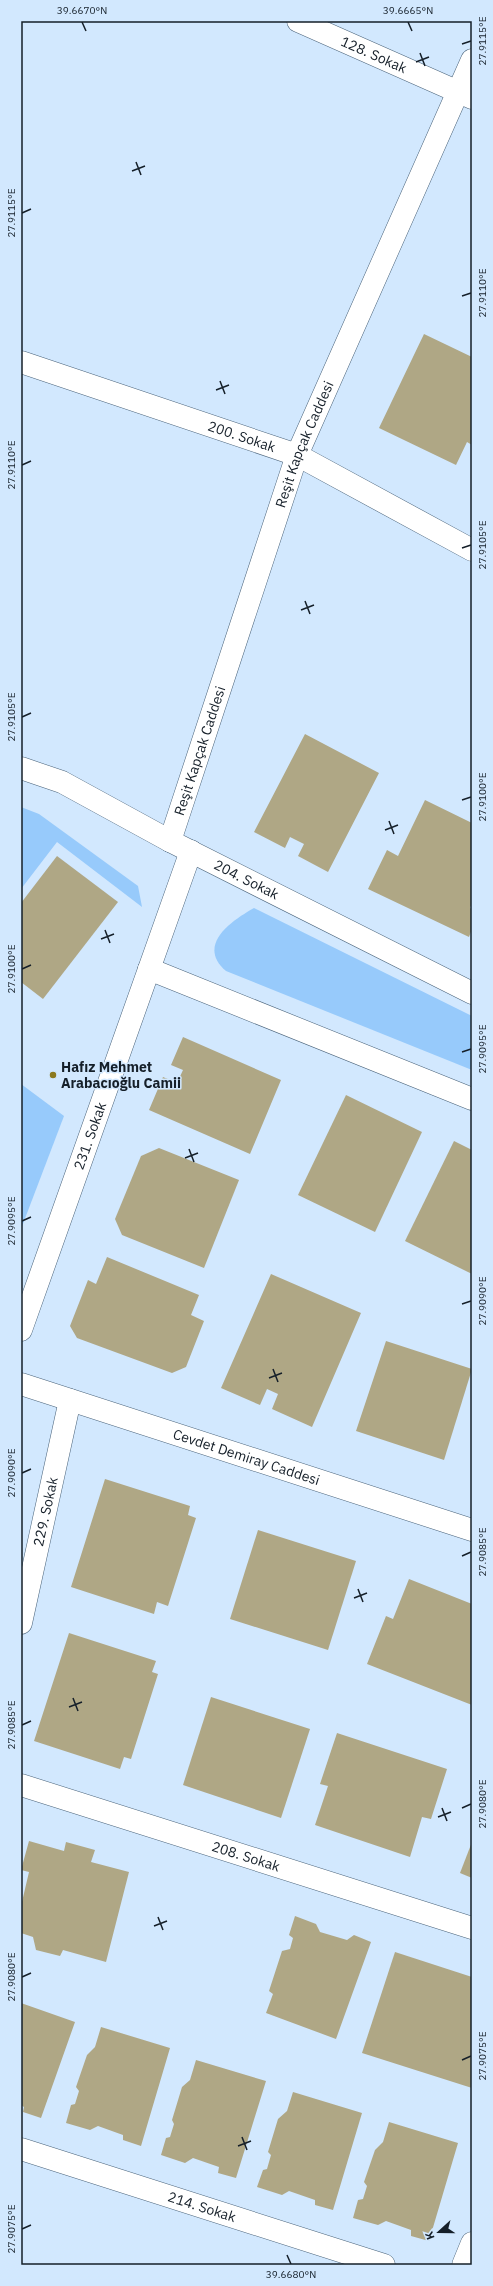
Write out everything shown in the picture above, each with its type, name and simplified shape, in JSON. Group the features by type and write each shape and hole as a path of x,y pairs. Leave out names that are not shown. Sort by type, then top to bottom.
{"street":[{"name":"128. Sokak","path":"298,21 465,94"},
{"name":"Reşit Kapçak Caddesi","path":"170,841 297,455 465,94 472,60"},
{"name":"200. Sokak","path":"21,362 297,455 472,550"},
{"name":"204. Sokak","path":"21,768 62,782 191,852 472,993"},
{"name":"231. Sokak","path":"21,1330 191,852"},
{"path":"149,969 472,1099"},
{"name":"Cevdet Demiray Caddesi","path":"21,1384 472,1530"},
{"name":"229. Sokak","path":"21,1623 70,1400"},
{"name":"208. Sokak","path":"21,1785 472,1928"},
{"name":"214. Sokak","path":"21,2149 384,2265"},
{"path":"463,2265 472,2243"}],"shaded area":[{"path":"21,807 39,814 138,886 142,907 57,842 21,889"},
{"path":"254,908 472,1016 472,1070 226,971 218,961 214,952 216,943 220,935 227,927"},
{"path":"21,1084 64,1116 21,1229"}],"building":[{"path":"424,334 472,357 472,445 467,442 456,465 379,428"},
{"path":"305,734 379,773 328,872 298,856 304,844 290,837 285,848 254,832"},
{"path":"425,800 472,823 472,903 470,908 472,909 472,929 469,937 368,889 387,850 398,856"},
{"path":"57,856 118,902 43,999 21,982 21,903"},
{"path":"183,1037 281,1080 250,1154 149,1110 163,1077 177,1083 183,1070 171,1065"},
{"path":"346,1095 422,1132 375,1232 298,1195"},
{"path":"454,1141 472,1150 472,1274 405,1241"},
{"path":"159,1148 239,1180 204,1268 122,1235 115,1219 141,1156"},
{"path":"107,1257 199,1295 191,1315 204,1321 186,1367 172,1373 77,1338 70,1326 88,1280 96,1284"},
{"path":"271,1274 361,1313 312,1427 272,1409 278,1394 267,1389 260,1405 221,1388"},
{"path":"386,1341 472,1369 444,1460 356,1431"},
{"path":"105,1479 190,1506 188,1515 196,1518 168,1606 157,1602 154,1614 71,1587"},
{"path":"258,1530 356,1561 328,1650 230,1619"},
{"path":"409,1579 472,1604 472,1705 367,1664 386,1616 393,1619"},
{"path":"69,1633 156,1661 152,1672 158,1674 131,1759 124,1757 120,1769 34,1741"},
{"path":"211,1697 310,1729 281,1818 183,1785"},
{"path":"337,1733 447,1769 431,1819 422,1817 410,1857 315,1825 328,1786 320,1784"},
{"path":"29,1841 64,1851 66,1842 95,1850 91,1862 129,1872 106,1962 63,1950 60,1956 36,1950 33,1937 21,1933 21,1906 29,1872 21,1870"},
{"path":"472,1842 472,1878 460,1873"},
{"path":"295,1916 316,1924 320,1932 347,1940 354,1935 371,1942 336,2039 266,2013 273,1994 269,1991 282,1951 290,1949 293,1938 289,1935"},
{"path":"395,1952 472,1977 472,2088 362,2053"},
{"path":"21,2003 75,2022 41,2118 23,2112 24,2107 21,2105"},
{"path":"101,2027 170,2048 141,2146 123,2140 123,2135 98,2126 90,2130 66,2123 71,2105 75,2104 79,2091 76,2087 87,2055 95,2047"},
{"path":"196,2060 266,2081 236,2178 218,2173 219,2167 193,2158 185,2163 161,2155 166,2138 170,2137 174,2124 172,2120 182,2087 190,2080"},
{"path":"293,2092 362,2113 333,2210 315,2205 315,2200 289,2191 282,2195 257,2187 263,2170 267,2169 271,2155 268,2152 278,2119 287,2111"},
{"path":"389,2122 458,2143 429,2241 411,2236 411,2230 386,2221 378,2225 353,2218 358,2200 363,2199 367,2186 364,2182 375,2150 383,2142"}],"place":[{"name":"Hafız Mehmet Arabacıoğlu Camii","path":"53,1075"}]}
